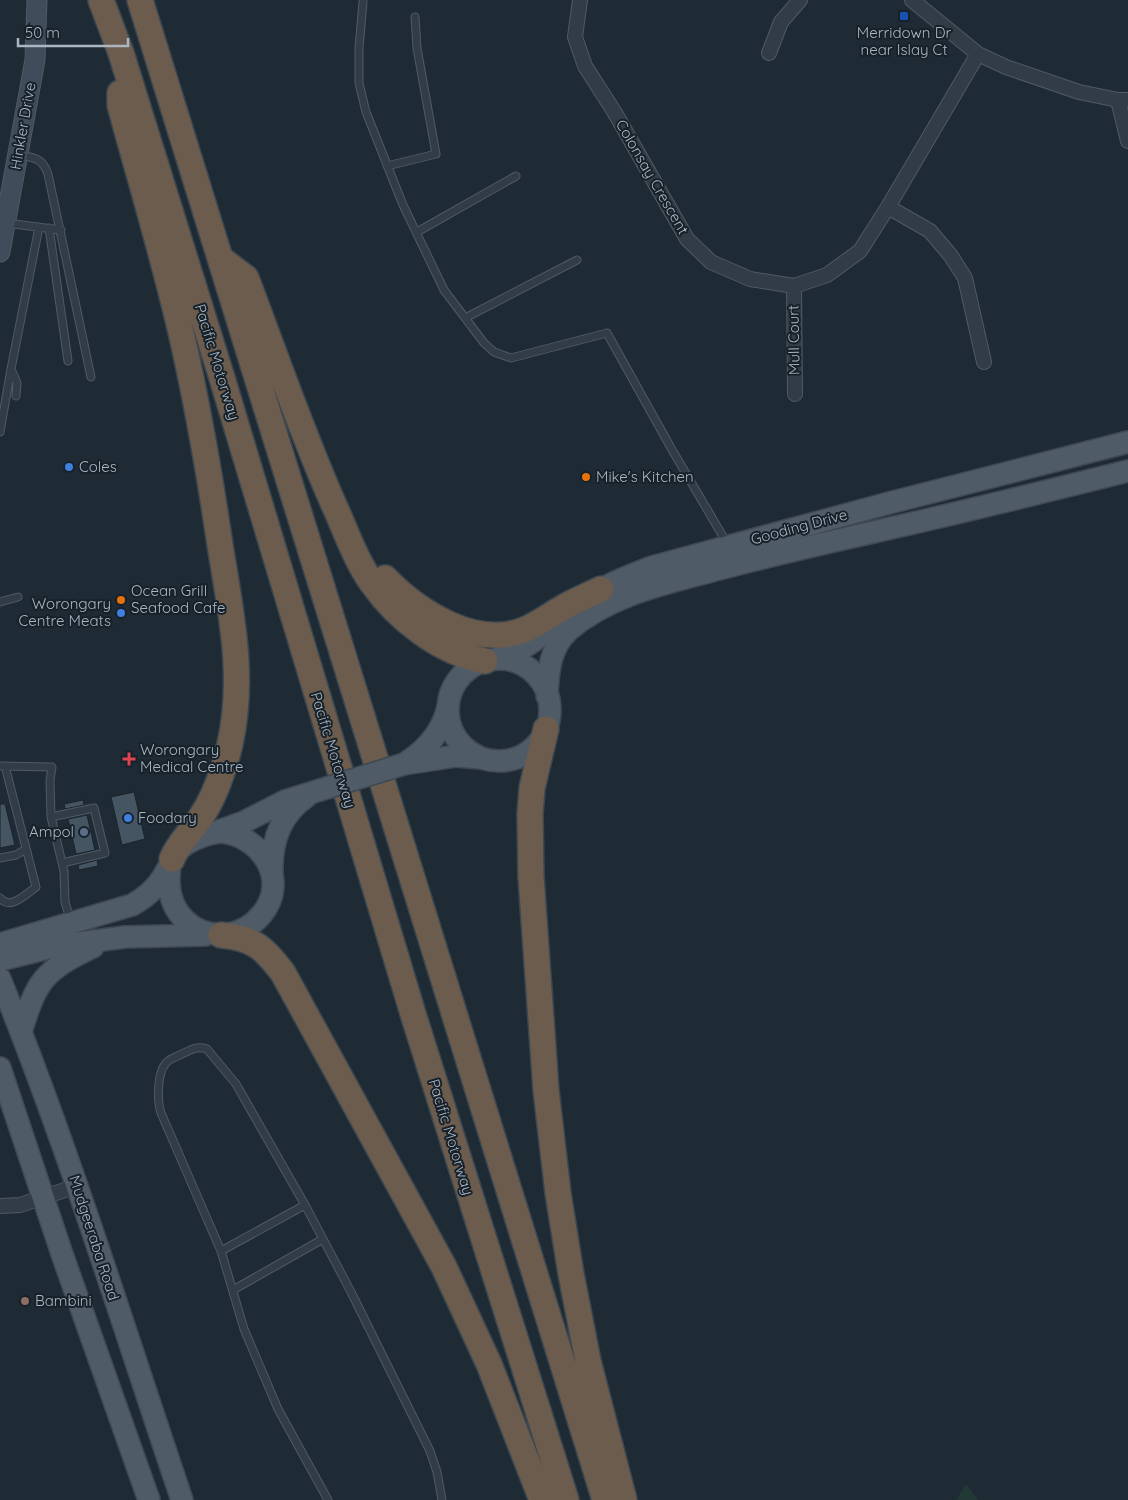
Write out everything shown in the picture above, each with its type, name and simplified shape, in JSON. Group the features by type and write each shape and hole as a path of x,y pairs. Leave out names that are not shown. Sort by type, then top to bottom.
{"highway":[{"name":"Pacific Motorway","path":"101,0 122,53 414,1018 566,1500"},
{"path":"140,0 605,1500"},
{"path":"122,53 120,105 176,314 196,400 216,518 238,669 234,722 224,766 209,804 178,847 172,860"},
{"path":"221,260 246,278 319,470 354,552 366,573 390,604 406,620 438,642 467,657 488,660"},
{"path":"336,509 363,553 395,588 448,624 466,631 481,635 501,635 524,630 601,589"},
{"path":"546,729 532,788 530,814 531,877 546,1090 561,1212 573,1283 588,1361 624,1500"},
{"path":"218,935 242,937 259,946 268,954 288,981 444,1268 489,1364 542,1500"}],"main road":[{"name":"Hinkler Drive","path":"0,252 35,60 37,0"},
{"name":"Gooding Drive","path":"488,660 513,654 530,645 563,616 601,589 652,567 941,489 1128,442"},
{"name":"Gooding Drive","path":"547,696 548,669 562,637 585,618 626,596 655,586 805,547 1128,471"},
{"path":"0,944 125,908 142,900 159,884 179,850 189,843 244,822 280,803 404,764 456,756 506,760 523,755 535,746 546,729 549,713 547,696 539,680 526,667 505,659 488,660 473,666 463,673 453,689 444,721 435,737 424,750 404,764"},
{"path":"448,706 449,719 458,740 470,752 486,759"},
{"path":"72,924 84,931 147,935 218,935 237,932 258,918 268,903 272,892 272,856 278,830 295,806 316,791"},
{"path":"209,834 220,832 234,834 253,844 266,860 273,880"},
{"path":"172,860 169,877 170,890 178,914 188,924 198,930 218,935"},
{"path":"0,960 56,946 147,935"},
{"path":"22,1032 30,1003 46,976 64,962 111,938"},
{"name":"Mudgeeraba Road","path":"0,979 22,1032 77,1186 182,1500"},
{"path":"0,1068 43,1198 149,1500"}],"street":[{"name":"Colonsay Crescent","path":"580,0 575,37 585,66 615,113 687,238 711,262 750,280 794,286 827,275 860,251 978,54"},
{"path":"769,53 780,22 800,0"},
{"path":"912,0 978,54 1006,67 1079,92 1123,100 1128,141"},
{"path":"888,207 930,231 951,256 965,278 984,362"},
{"name":"Mull Court","path":"794,286 795,394"},
{"path":"0,1206 20,1205 77,1186"}],"lane":[{"path":"363,2 359,48 359,83 366,112 387,166 444,290 484,344 494,352 511,358 607,333 671,448 729,546"},
{"path":"387,166 436,154 417,48 416,17"},
{"path":"18,155 36,158 45,166 51,186 91,377"},
{"path":"416,232 516,176"},
{"path":"5,223 60,230"},
{"path":"0,432 38,227"},
{"path":"49,228 68,360"},
{"path":"465,318 577,260"},
{"path":"11,369 17,383 16,396"},
{"path":"0,602 18,597"},
{"path":"0,898 10,903 20,899 36,887 3,766 52,767 50,780 51,817 64,871 66,904 72,924"},
{"path":"51,817 94,808 105,853 62,863"},
{"path":"0,858 26,849"},
{"path":"328,1500 278,1409 244,1329 221,1251 159,1106 160,1077 167,1062 193,1049 207,1049 236,1084 305,1205 430,1451 437,1472 442,1500"},
{"path":"221,1251 305,1205"},
{"path":"233,1290 323,1239"}],"green space":[{"path":"966,1484 978,1500 956,1500"}],"building":[{"name":"Foodary","path":"134,792 145,839 122,845 111,797"},
{"path":"83,800 84,805 65,809 64,804"},
{"path":"0,804 5,804 15,845 0,848"},
{"path":"87,815 95,850 76,854 68,819"},
{"path":"97,860 98,866 79,870 78,865"}],"place":[{"name":"Merridown Dr near Islay Ct","path":"904,16"},
{"name":"Coles","path":"69,467"},
{"name":"Mike's Kitchen","path":"586,477"},
{"name":"Ocean Grill Seafood Cafe","path":"121,600"},
{"name":"Worongary Centre Meats","path":"121,613"},
{"name":"Worongary Medical Centre","path":"129,759"},
{"name":"Foodary","path":"128,818"},
{"name":"Ampol","path":"84,832"},
{"name":"Bambini","path":"25,1301"}]}
